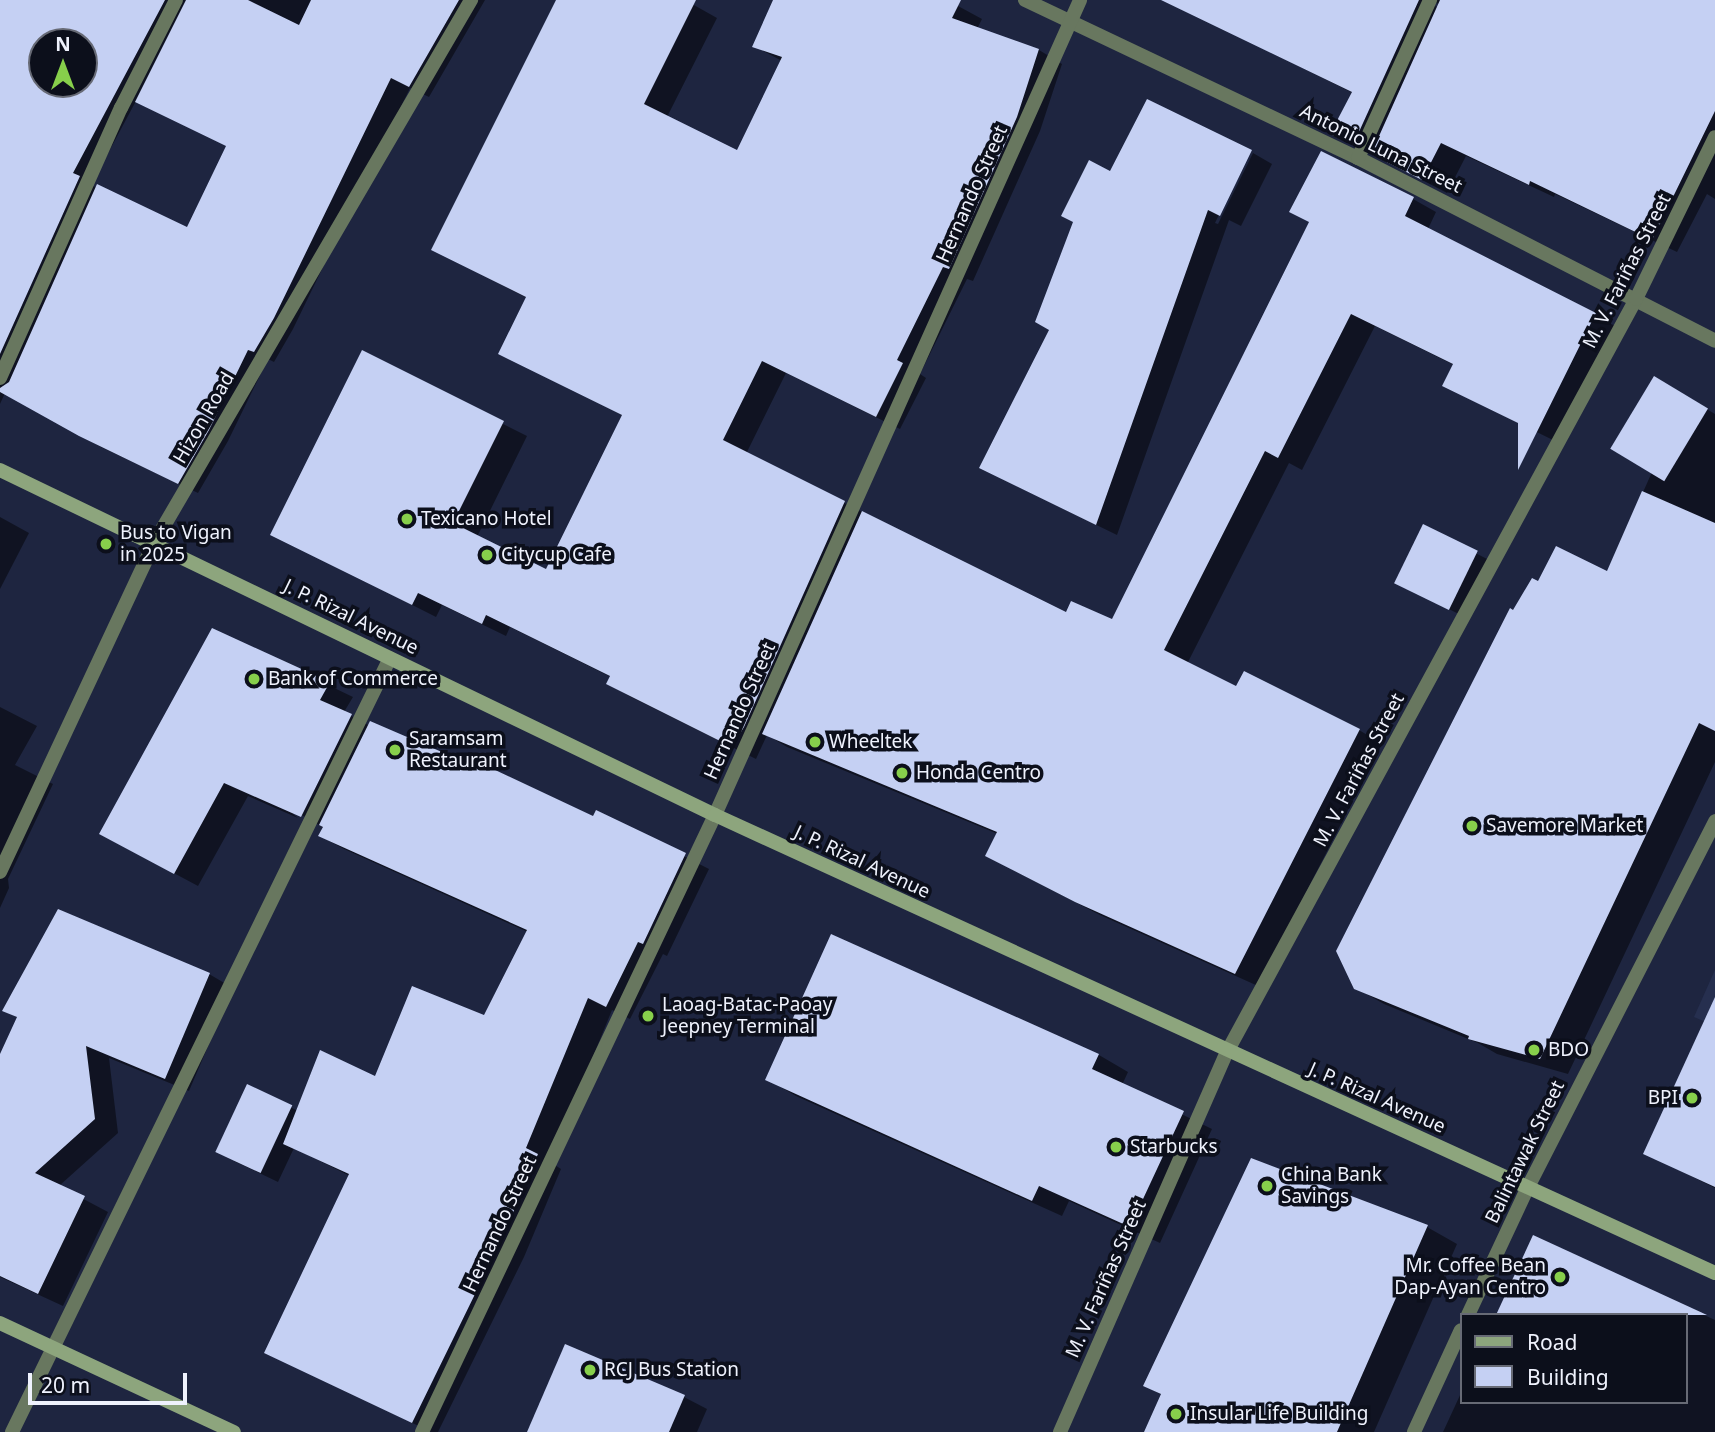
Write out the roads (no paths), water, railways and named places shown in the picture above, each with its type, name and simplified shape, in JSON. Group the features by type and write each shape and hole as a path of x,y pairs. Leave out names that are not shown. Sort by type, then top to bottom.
{"main road":[{"name":"J. P. Rizal Avenue","path":"0,470 715,815 1227,1052 1528,1186 1715,1273"},
{"path":"0,1324 234,1432"}],"street":[{"path":"0,377 121,108 176,0"},
{"name":"Hizon Road","path":"0,872 154,543 471,0"},
{"name":"Antonio Luna Street","path":"1025,0 1358,158 1715,341"},
{"name":"Hernando Street","path":"422,1432 715,815 1080,0"},
{"path":"1358,158 1430,0"},
{"name":"M. V. Fariñas Street","path":"1060,1432 1227,1052 1636,299 1715,137"},
{"path":"12,1432 390,658"},
{"name":"Balintawak Street","path":"1469,1313 1528,1186 1715,821"},
{"path":"1414,1432 1460,1332"}],"place":[{"name":"Texicano Hotel","path":"407,519"},
{"name":"Bus to Vigan in 2025","path":"106,544"},
{"name":"Citycup Cafe","path":"487,555"},
{"name":"Bank of Commerce","path":"254,679"},
{"name":"Wheeltek","path":"815,742"},
{"name":"Saramsam Restaurant","path":"395,750"},
{"name":"Honda Centro","path":"902,773"},
{"name":"Savemore Market","path":"1472,826"},
{"name":"Laoag-Batac-Paoay Jeepney Terminal","path":"648,1016"},
{"name":"BDO","path":"1534,1050"},
{"name":"BPI","path":"1692,1098"},
{"name":"Starbucks","path":"1116,1147"},
{"name":"China Bank Savings","path":"1267,1186"},
{"name":"Mr. Coffee Bean Dap-Ayan Centro","path":"1560,1277"},
{"name":"RCJ Bus Station","path":"590,1370"},
{"name":"Insular Life Building","path":"1176,1414"}]}
